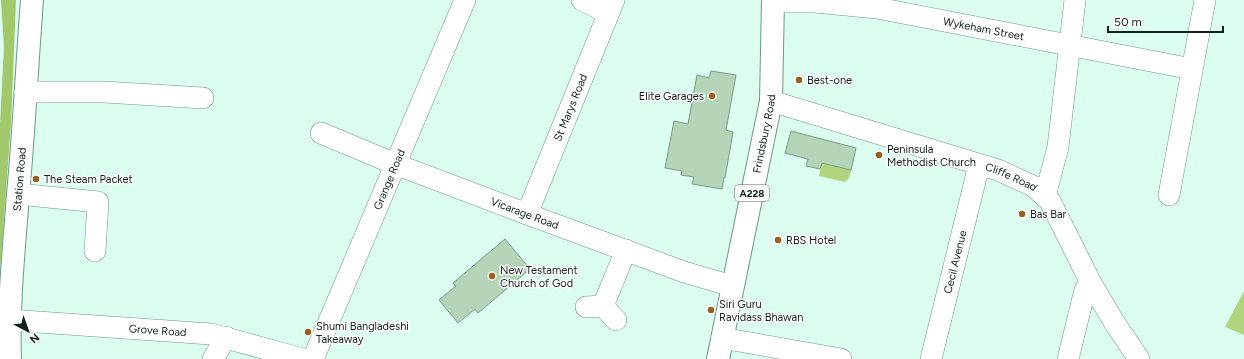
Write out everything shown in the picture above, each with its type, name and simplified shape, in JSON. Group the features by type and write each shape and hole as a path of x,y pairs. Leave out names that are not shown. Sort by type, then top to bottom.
{"main road":[{"name":"Station Road","path":"10,359 13,245 32,0"},
{"name":"Frindsbury Road","path":"718,359 771,101 773,1"}],"street":[{"name":"Grange Road","path":"313,359 465,0"},
{"path":"582,0 611,6"},
{"path":"1045,196 1058,147 1075,0"},
{"path":"1169,195 1205,0"},
{"name":"Wykeham Street","path":"773,1 815,2 877,8 1192,69"},
{"name":"St Marys Road","path":"527,214 611,6"},
{"path":"25,92 104,92 203,98"},
{"name":"Cliffe Road","path":"771,101 998,170 1020,179 1036,188 1054,206 1091,283 1114,322 1139,359"},
{"name":"Vicarage Road","path":"321,133 395,164 527,214 684,272 732,286"},
{"name":"Cecil Avenue","path":"931,359 979,165"},
{"path":"18,194 98,202 95,251"},
{"path":"601,311 626,250"},
{"path":"1068,359 1085,290 1091,283"},
{"name":"Grove Road","path":"10,320 202,333 226,337 303,359"},
{"path":"213,359 226,337"},
{"path":"722,338 841,359"}],"green space":[{"path":"1,0 16,0 11,123 0,271 0,124 4,47"},
{"path":"822,163 851,170 849,178 845,182 819,176"},
{"path":"1244,291 1244,335 1225,327"}],"building":[{"path":"711,71 736,75 726,130 733,132 722,189 692,184 694,177 681,175 682,171 665,168 674,121 688,124 697,75 709,78"},
{"path":"791,131 856,148 851,170 822,163 820,169 806,166 808,159 785,153"},
{"name":"New Testament Church of God","path":"505,239 530,269 478,313 475,309 458,323 439,300 456,286 453,283"}],"place":[{"name":"Best-one","path":"799,80"},
{"name":"Elite Garages","path":"712,96"},
{"name":"Peninsula Methodist Church","path":"879,155"},
{"name":"The Steam Packet","path":"36,179"},
{"name":"Bas Bar","path":"1022,214"},
{"name":"RBS Hotel","path":"778,240"},
{"name":"New Testament Church of God","path":"492,276"},
{"name":"Siri Guru Ravidass Bhawan","path":"711,310"},
{"name":"Shumi Bangladeshi Takeaway","path":"308,332"}]}
